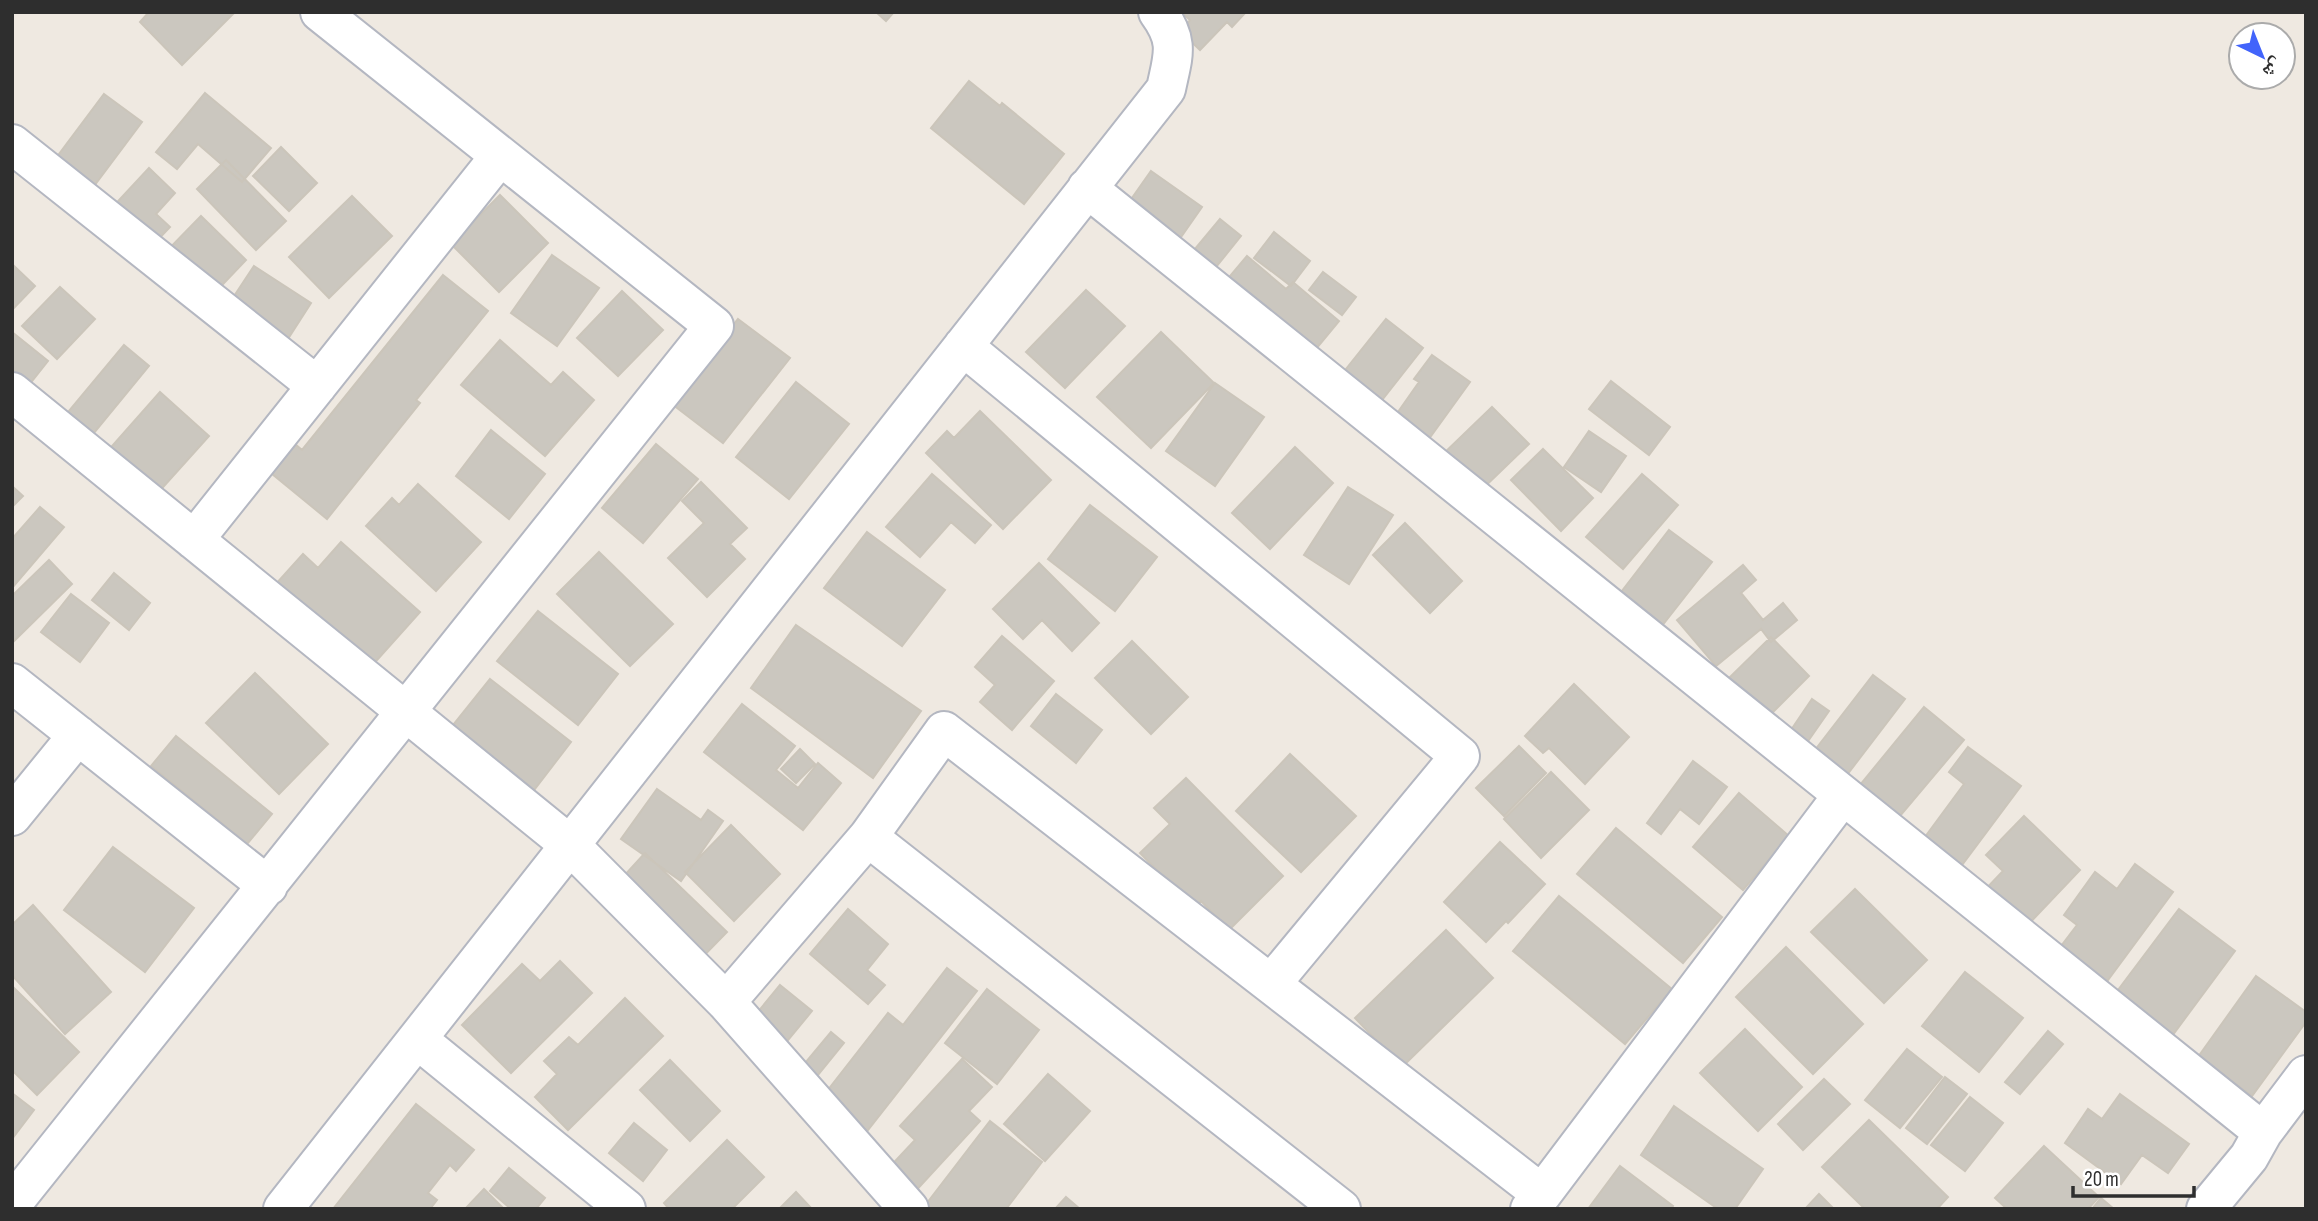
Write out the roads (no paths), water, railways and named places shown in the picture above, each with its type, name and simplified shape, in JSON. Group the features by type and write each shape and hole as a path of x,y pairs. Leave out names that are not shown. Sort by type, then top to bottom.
{"street":[{"path":"19,1181 268,886 714,326 320,12"},
{"path":"283,1209 1166,89 1174,53 1170,30 1157,12"},
{"path":"12,144 317,387"},
{"path":"194,540 500,156"},
{"path":"1087,188 2263,1132"},
{"path":"963,346 1460,756 1271,984"},
{"path":"12,393 570,845 726,1002 909,1209"},
{"path":"12,683 268,886"},
{"path":"726,1002 868,837 944,731 1271,984 1536,1202 1843,794"},
{"path":"12,816 78,734"},
{"path":"868,837 1341,1209"},
{"path":"416,1039 626,1209"},
{"path":"2206,1209 2249,1157 2263,1132 2306,1074"}]}
